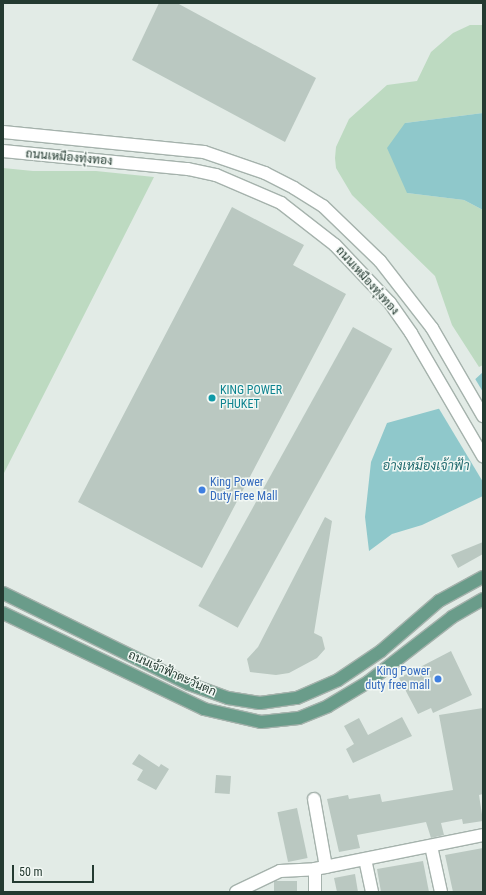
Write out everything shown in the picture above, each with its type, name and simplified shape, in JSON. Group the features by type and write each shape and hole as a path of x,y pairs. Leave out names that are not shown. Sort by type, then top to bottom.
{"main road":[{"name":"ถนนเจ้าฟ้าตะวันตก","path":"3,593 189,684 228,698 260,703 297,698 338,680 381,651 439,601 483,577"},
{"name":"ถนนเจ้าฟ้าตะวันตก","path":"3,614 204,709 236,719 269,722 306,716 328,706 368,682 452,617 483,599"}],"street":[{"name":"ถนนเหมืองทุ่งทอง","path":"3,132 204,152 265,173 294,188 323,206 380,261 432,328 483,416"},
{"path":"60,158 61,138"},
{"name":"ถนนเหมืองทุ่งทอง","path":"3,151 60,158 188,168 216,175 281,203 335,245 368,278 411,333 483,456"},
{"path":"314,799 320,868 315,892"},
{"path":"241,891 280,871 320,868 483,835"},
{"path":"431,846 441,892"},
{"path":"365,860 372,892"}],"green space":[{"path":"470,25 483,25 483,113 405,123 407,193 464,200 483,210 483,365 479,367 452,325 435,276 352,195 336,168 335,158 336,147 349,119 387,85 417,81 431,52 453,33"},
{"path":"3,168 33,171 96,171 154,177 3,475"}],"water":[{"path":"483,113 483,210 464,200 407,193 387,148 405,123"},
{"name":"อ่างเหมืองเจ้าฟ้า","path":"483,372 483,496 422,525 392,534 369,551 365,517 371,462 387,423 445,407"}],"pier":[{"path":"474,377 483,392 483,482 438,407"}],"building":[{"path":"159,3 177,3 316,78 285,142 132,60"},
{"name":"KING POWER PHUKET","path":"232,207 304,245 293,265 346,294 202,568 78,502"},
{"name":"KING POWER PHUKET","path":"353,327 392,349 238,628 198,606"},
{"path":"325,517 332,521 314,633 322,637 325,649 317,658 289,673 276,675 250,672 247,659 258,647"},
{"path":"483,542 483,554 458,568 451,555"},
{"path":"451,651 472,695 433,713 431,708 418,714 399,678"},
{"path":"483,708 483,794 479,795 483,821 463,824 462,819 441,823 444,835 431,838 426,822 357,835 360,848 339,852 327,799 348,795 349,799 380,794 382,802 453,790 439,715"},
{"path":"402,717 412,736 353,763 346,749 354,744 344,726 359,718 368,735"},
{"path":"139,754 159,767 161,764 169,769 156,790 137,780 143,770 132,764"},
{"path":"216,775 231,776 230,794 215,793"},
{"path":"297,808 308,858 288,862 277,812"},
{"path":"483,848 483,892 453,892 445,855"},
{"path":"423,861 429,892 381,892 377,869"},
{"path":"355,874 358,892 337,892 334,878"},
{"path":"274,881 297,881 297,892 274,892"}],"place":[{"name":"KING POWER PHUKET","path":"212,398"},
{"name":"King Power Duty Free Mall","path":"202,490"},
{"name":"King Power duty free mall","path":"438,679"}]}
